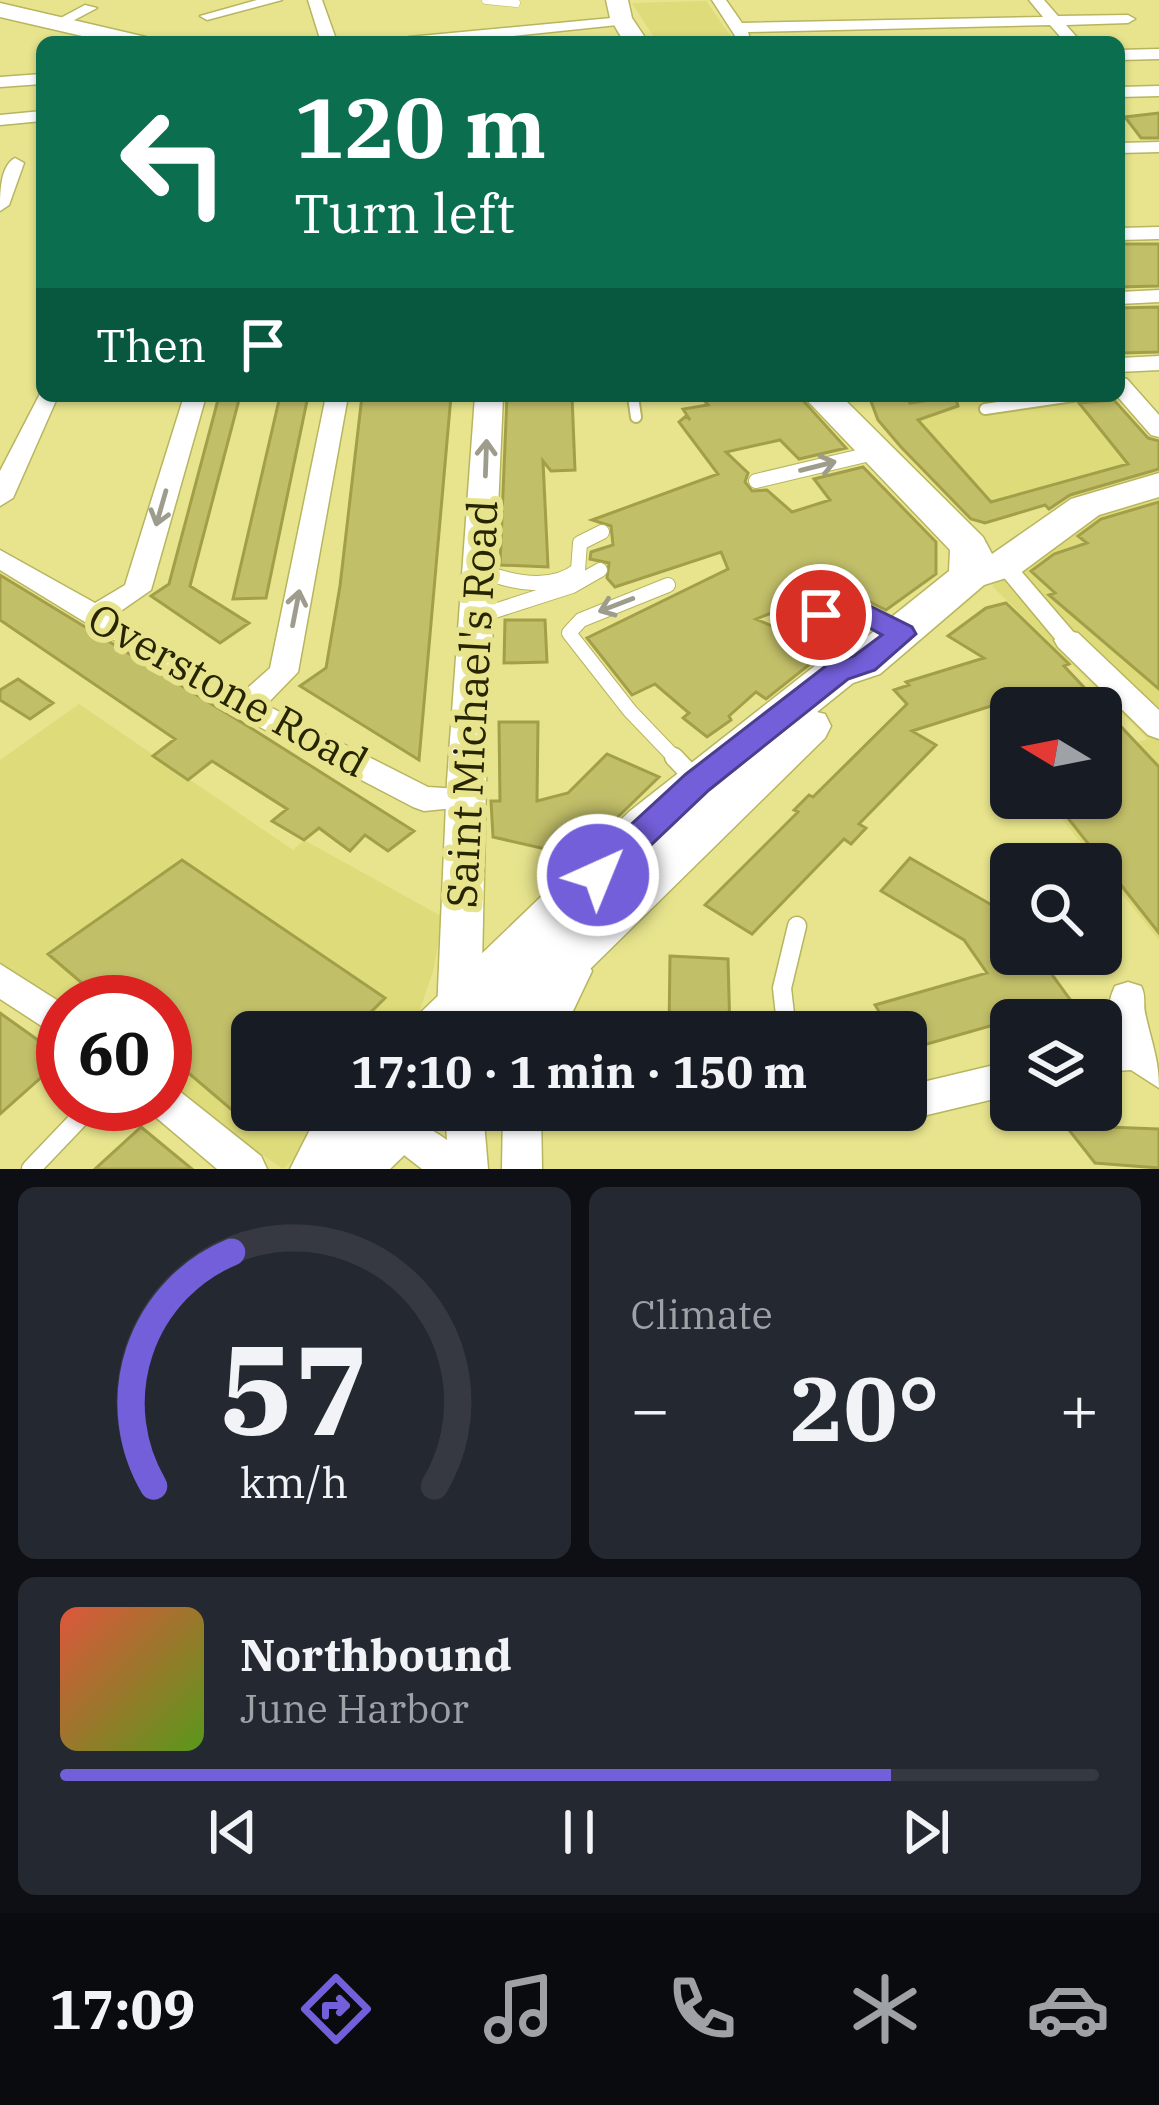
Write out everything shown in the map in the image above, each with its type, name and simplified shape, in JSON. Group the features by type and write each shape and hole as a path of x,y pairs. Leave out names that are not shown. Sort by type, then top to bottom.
{"main road":[{"path":"0,10 115,36"},
{"path":"829,402 863,426 979,560 1004,565 1059,523 1098,502 1159,485"},
{"path":"473,1011 510,960 715,790 837,672 864,663 902,634 979,560"},
{"path":"484,1011 566,954 606,916 715,790"},
{"path":"321,1169 344,1123 371,1133"}],"street":[{"path":"207,16 275,0"},
{"path":"315,0 327,36"},
{"path":"719,0 742,35 1128,19"},
{"path":"1036,0 1068,36"},
{"path":"60,22 90,8"},
{"path":"467,36 618,21"},
{"path":"553,27 564,36"},
{"path":"1125,55 1159,53"},
{"path":"0,82 36,79"},
{"path":"1125,92 1159,91"},
{"path":"0,120 36,117"},
{"path":"1125,148 1159,147"},
{"path":"0,205 7,163"},
{"path":"1125,230 1159,233"},
{"path":"1125,298 1159,296"},
{"path":"1125,380 1159,363"},
{"path":"1125,388 1159,430"},
{"path":"0,497 44,402"},
{"path":"92,617 137,590 193,402"},
{"path":"245,706 284,672 336,402"},
{"name":"Saint Michael's Road","path":"461,1011 464,798 479,616 489,402"},
{"name":"Overstone Road","path":"0,558 245,706 424,799 464,798"},
{"path":"979,560 1159,728"},
{"path":"556,1011 606,916"},
{"path":"459,918 475,942 510,960 541,962 566,954"},
{"path":"0,979 36,1005"},
{"path":"1128,997 1126,1009 1149,1063"},
{"path":"927,1098 990,1083"},
{"path":"192,1124 248,1169"},
{"path":"465,1131 468,1169"},
{"path":"522,1131 522,1169"},
{"path":"371,1133 414,1140 448,1169"}],"lane":[{"path":"486,0 516,3"},
{"path":"634,402 636,417"},
{"path":"985,409 1032,402"},
{"path":"756,481 863,426"},
{"path":"481,571 501,579 564,580 578,569 580,543 602,532"},
{"path":"479,616 501,603 574,589 600,570"},
{"path":"668,584 581,620 569,633 629,712 715,790"},
{"path":"796,627 846,603 902,634"},
{"path":"785,1011 782,988 797,926"},
{"path":"31,1169 67,1131"}],"shaded area":[{"path":"706,1 731,36 653,36 632,3"},
{"path":"873,402 1114,402 1159,455 1159,472 985,523 968,518 901,447"},
{"path":"1159,487 1159,940 1122,894 1122,843 1081,843 1062,819 1122,819 1122,746 1148,739 1122,714 1122,687 1095,687 992,586 1083,518"},
{"path":"79,704 293,850 304,840 443,917 433,972 419,1011 231,1011 231,1131 322,1131 283,1169 192,1107 192,975 36,975 36,996 0,970 0,760"}],"building":[{"path":"1159,113 1159,138 1141,138 1125,117"},
{"path":"1125,244 1159,244 1159,286 1125,287"},
{"path":"1159,307 1159,352 1125,353 1125,308"},
{"path":"217,402 238,402 190,586 249,623 220,643 151,596 169,584"},
{"path":"279,402 307,402 266,598 233,599"},
{"path":"361,402 450,402 419,760 300,686 326,668"},
{"path":"507,402 572,402 575,470 551,471 543,461 548,567 500,565"},
{"path":"706,402 804,402 846,448 799,459 780,440 726,452 748,473 745,482 752,491 767,490 792,512 830,500 814,479 863,467 936,542 936,574 886,610 840,587 756,619 819,647 811,652 819,657 766,699 756,692 729,716 731,720 707,737 683,718 689,713 655,684 632,695 587,638 728,569 721,552 615,587 607,578 609,563 590,559 591,552 613,545 611,526 592,520 718,474 679,422 686,416 690,420 683,409 708,405"},
{"path":"871,402 957,402 958,406 918,420 991,502 1128,464 1079,403 1116,402 1148,438 1159,441 1159,469 1070,495 1049,509 1045,505 985,523 971,519 878,420"},
{"path":"1159,502 1159,689 1049,595 1055,593 1031,571 1054,554 1087,543 1078,536 1101,519"},
{"path":"0,575 414,831 388,851 365,835 350,851 319,828 304,840 272,821 287,809 212,761 188,780 153,756 175,739 0,620"},
{"path":"1006,603 1069,664 1064,666 1084,687 990,687 990,706 912,731 936,745 859,824 866,828 851,844 844,839 752,934 705,905 798,812 794,810 809,795 813,797 907,704 894,690 984,658 948,636 986,608"},
{"path":"505,620 545,620 547,662 504,663"},
{"path":"18,679 53,703 30,719 0,700 0,690"},
{"path":"499,722 538,722 537,801 568,793 607,754 659,777 595,839 571,849 550,850 493,837 491,801 500,801"},
{"path":"1122,728 1159,767 1159,933 1122,886 1122,843 1088,843 1069,819 1122,819"},
{"path":"910,858 990,904 990,975 1052,975 1070,999 990,999 990,1026 927,1044 927,1011 879,1011 875,1005 987,973 964,940 881,891"},
{"path":"182,860 385,998 372,1011 231,1011 231,1109 192,1076 192,975 72,975 48,954"},
{"path":"670,956 728,959 729,1011 669,1011"},
{"path":"0,1013 36,1039 36,1082 0,1114"},
{"path":"1159,1129 1159,1168 1095,1163 1070,1131"},
{"path":"137,1131 146,1131 192,1169 95,1169"}],"route":[{"path":"598,875 698,782 837,672 864,663 902,634 846,603 821,615"}]}
